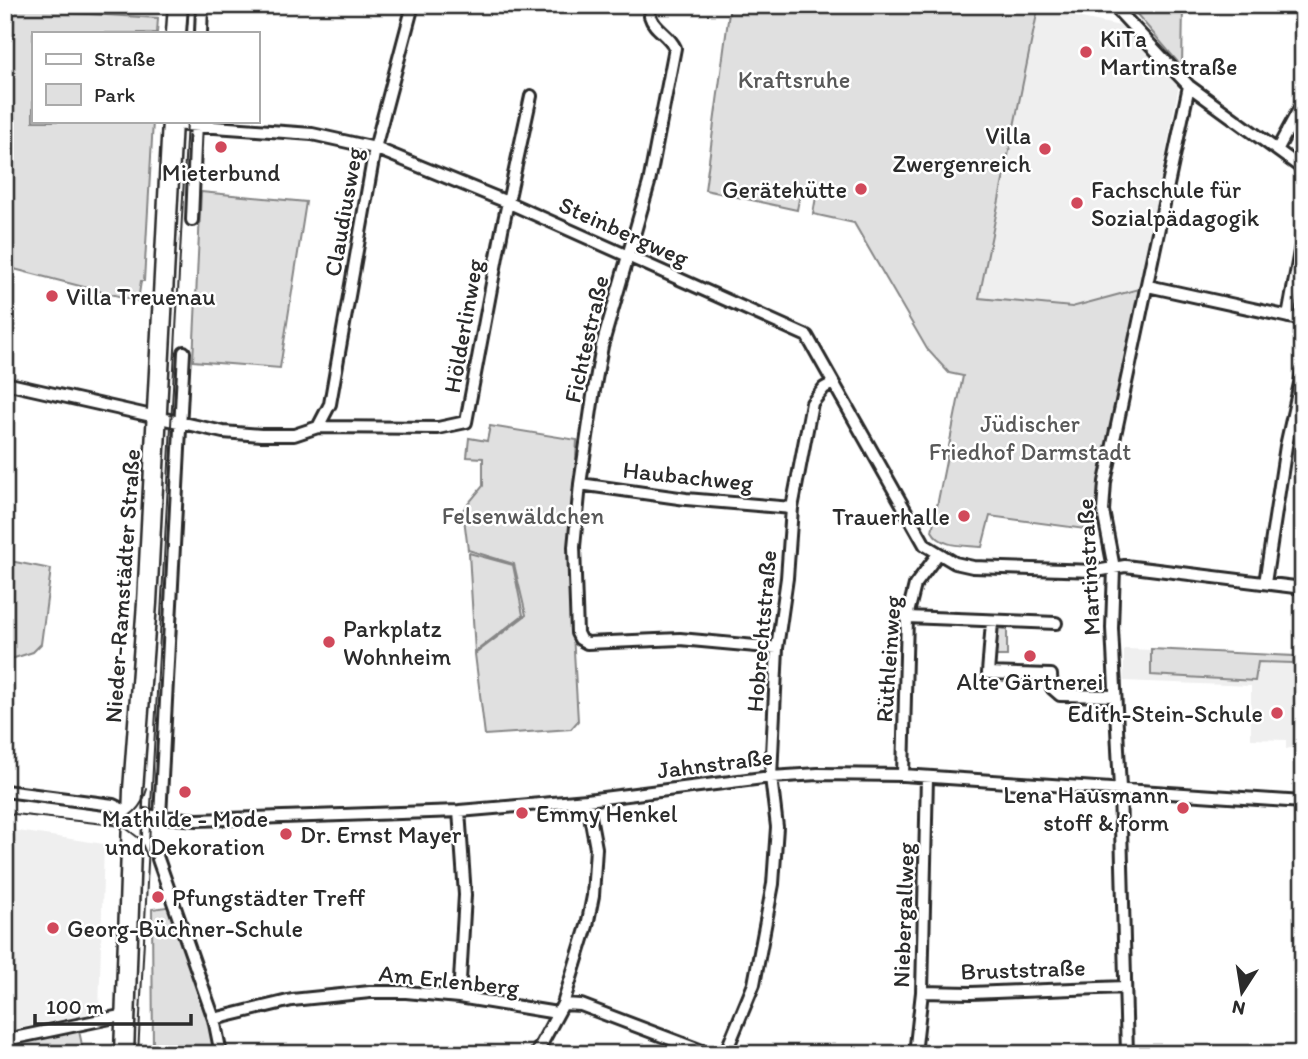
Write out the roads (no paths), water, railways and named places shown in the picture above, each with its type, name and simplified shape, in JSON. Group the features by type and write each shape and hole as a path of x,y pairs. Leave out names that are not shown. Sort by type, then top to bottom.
{"main road":[{"path":"176,32 178,5"},
{"name":"Nieder-Ramstädter Straße","path":"124,1054 132,814 147,608 172,122"}],"street":[{"path":"201,32 202,5"},
{"name":"Claudiusweg","path":"318,427 330,404 375,148 413,5"},
{"path":"1113,5 1189,86 1303,169"},
{"name":"Fichtestraße","path":"650,16 652,24 671,39 674,48 649,183 602,346 580,484 574,575 577,633 584,642 680,639 777,648"},
{"name":"Martinstraße","path":"1127,1054 1120,789 1112,628 1114,568 1103,511 1105,482 1189,86"},
{"name":"Hölderlinweg","path":"5,383 223,432 294,435 318,427 438,428 466,422 507,202 531,96"},
{"path":"1277,150 1303,102"},
{"name":"Steinbergweg","path":"172,122 312,134 375,148 507,202 807,336 925,545 938,554"},
{"path":"192,219 196,124"},
{"path":"1288,317 1303,235"},
{"path":"1148,286 1303,320"},
{"name":"Nieder-Ramstädter Straße","path":"160,817 184,352"},
{"path":"1265,583 1286,446 1303,370"},
{"name":"Hobrechtstraße","path":"724,1054 754,984 773,884 777,827 771,777 777,648 787,578 792,508 812,402 824,388 833,383"},
{"name":"Haubachweg","path":"580,484 686,499 792,508"},
{"path":"938,554 955,563 973,567 1097,571 1125,566 1303,588"},
{"name":"Rüthleinweg","path":"903,775 907,617 915,585 938,554"},
{"path":"907,617 1056,623"},
{"path":"992,621 988,673 1051,676 1052,688 1060,695 1114,696"},
{"name":"Jahnstraße","path":"5,791 113,805 132,814 197,820 459,811 587,800 771,777 818,774 903,775 1303,802"},
{"name":"Niebergallweg","path":"915,1054 922,992 927,777"},
{"path":"536,1054 560,1009 587,926 593,896 596,848 587,800"},
{"path":"459,811 465,895 459,997"},
{"path":"158,859 214,1019 221,1054"},
{"name":"Bruststraße","path":"922,992 971,993 1125,986"},
{"name":"Am Erlenberg","path":"214,1019 292,1000 370,992 406,992 560,1009 581,1005 710,1054"},
{"path":"5,1040 125,1015"}],"tram line":[{"path":"187,32 189,5"},
{"path":"138,1054 187,122"},
{"path":"112,823 135,812 147,789"},
{"path":"5,813 123,826 140,839 147,856"}],"place":[{"name":"KiTa Martinstraße","path":"1086,52"},
{"name":"Mieterbund","path":"221,147"},
{"name":"Villa Zwergenreich","path":"1045,149"},
{"name":"Gerätehütte","path":"861,189"},
{"name":"Fachschule für Sozialpädagogik","path":"1077,203"},
{"name":"Villa Treuenau","path":"52,296"},
{"name":"Trauerhalle","path":"964,516"},
{"name":"Parkplatz Wohnheim","path":"329,642"},
{"name":"Alte Gärtnerei","path":"1030,656"},
{"name":"Edith-Stein-Schule","path":"1277,713"},
{"name":"Mathilde - Mode und Dekoration","path":"185,792"},
{"name":"Lena Hausmann stoff & form","path":"1183,808"},
{"name":"Emmy Henkel","path":"522,813"},
{"name":"Dr. Ernst Mayer","path":"286,834"},
{"name":"Pfungstädter Treff","path":"158,897"},
{"name":"Georg-Büchner-Schule","path":"53,928"}],"park label":[{"name":"Kraftsruhe","path":"794,79"},
{"name":"Jüdischer Friedhof Darmstadt","path":"1030,437"},
{"name":"Felsenwäldchen","path":"523,515"}]}
